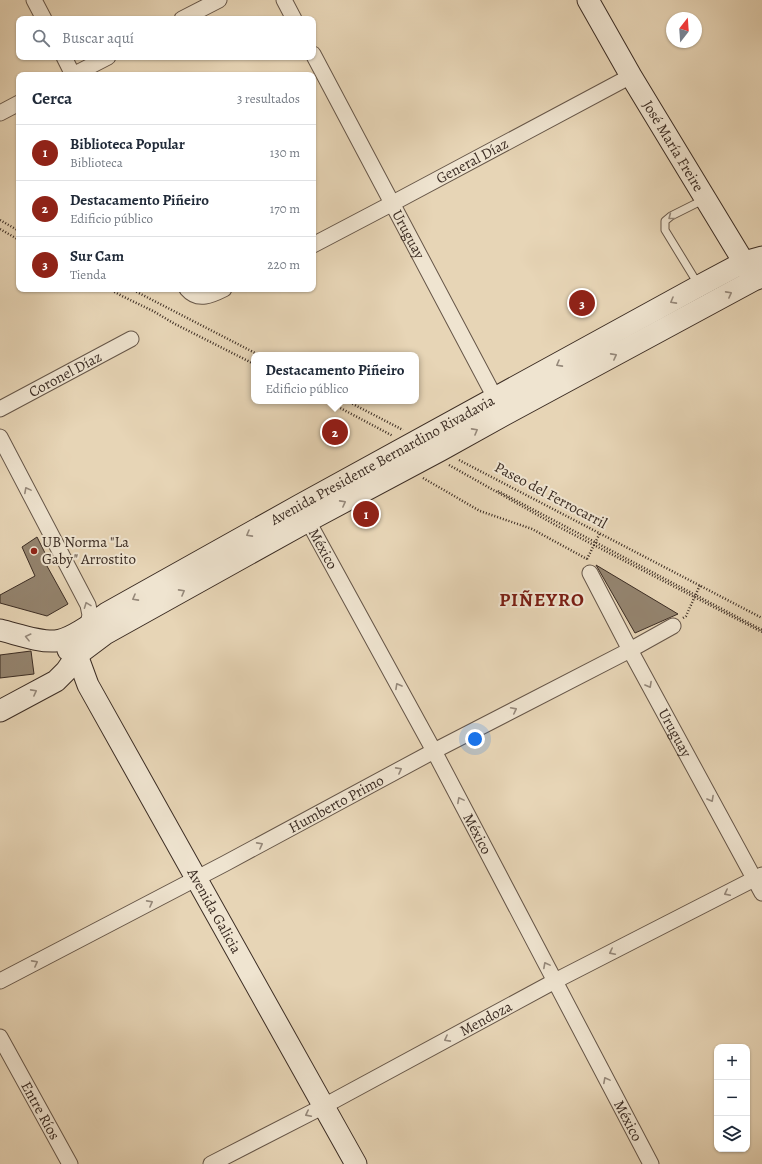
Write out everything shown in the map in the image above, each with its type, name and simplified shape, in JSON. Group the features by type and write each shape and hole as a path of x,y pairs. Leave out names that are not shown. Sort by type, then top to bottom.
{"main road":[{"name":"José María Freire","path":"588,0 631,76 705,199 753,260 759,282"},
{"name":"Avenida Presidente Bernardino Rivadavia","path":"0,630 42,641 56,641 70,636 88,627 107,613 304,513 427,453 699,286 753,260"},
{"name":"Avenida Presidente Bernardino Rivadavia","path":"500,407 759,282"},
{"name":"Avenida Presidente Bernardino Rivadavia","path":"0,710 56,681 66,672 77,656 106,634 304,513"},
{"path":"56,641 77,656"},
{"name":"Avenida Galicia","path":"77,656 88,685 356,1164"}],"street":[{"path":"34,0 42,16"},
{"path":"188,16 219,0"},
{"path":"284,0 292,16"},
{"path":"66,60 72,72"},
{"path":"79,72 102,60"},
{"name":"Uruguay","path":"316,60 500,407"},
{"name":"General Díaz","path":"316,243 631,76"},
{"path":"0,113 16,105"},
{"path":"191,292 202,297 218,292"},
{"name":"Coronel Díaz","path":"0,409 130,339"},
{"path":"0,437 88,605 90,616 88,627 77,656"},
{"name":"México","path":"304,513 434,751 651,1164"},
{"name":"Uruguay","path":"588,566 630,650 758,877 762,893"},
{"name":"Humberto Primo","path":"0,981 673,626"},
{"name":"Mendoza","path":"211,1164 324,1106 555,982 758,877"},
{"name":"Entre Ríos","path":"0,1037 70,1164"}],"lane":[{"path":"699,286 665,230 665,221 671,216 705,199"}],"path":[{"path":"0,220 16,229"},
{"path":"0,229 16,238"},
{"path":"115,292 251,362"},
{"path":"137,292 253,352"},
{"name":"Paseo del Ferrocarril","path":"333,404 427,453 600,533 762,618"},
{"path":"352,404 427,453 594,544 762,631"},
{"path":"427,453 423,478 480,511 532,530 588,566 594,544 600,533"},
{"path":"427,453 762,631"},
{"path":"673,626 686,616 700,585"}],"building":[{"path":"37,537 46,555 42,557 68,604 47,616 0,603 0,595 35,576 22,547"},
{"path":"596,565 678,614 635,633"},
{"path":"31,651 34,674 0,678 0,655"}],"place":[{"name":"Sur Cam","path":"582,303"},
{"name":"Destacamento Piñeiro","path":"335,432"},
{"name":"Biblioteca Popular","path":"366,514"},
{"name":"UB Norma \"La Gaby\" Arrostito","path":"34,551"}],"district":[{"name":"PIÑEYRO","path":"542,600"}]}
